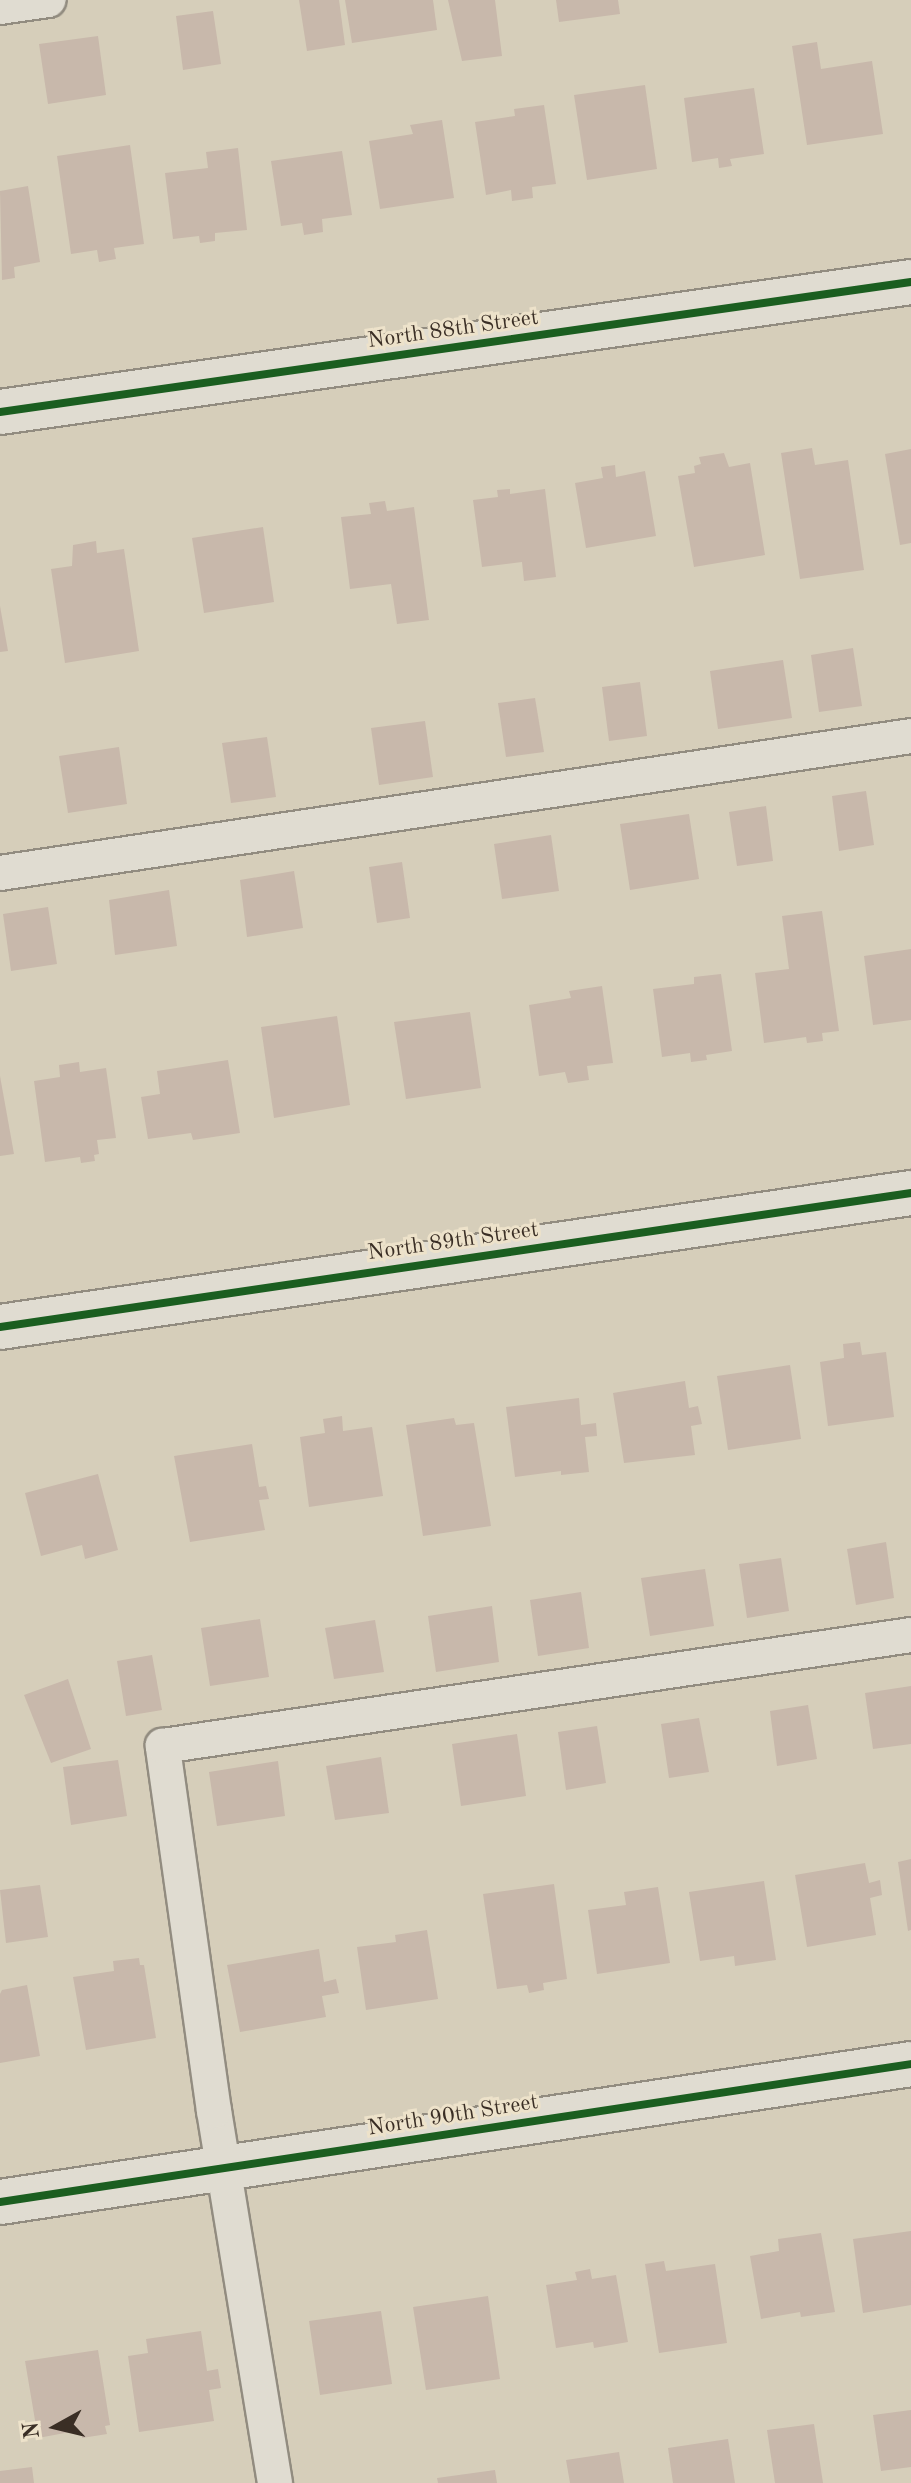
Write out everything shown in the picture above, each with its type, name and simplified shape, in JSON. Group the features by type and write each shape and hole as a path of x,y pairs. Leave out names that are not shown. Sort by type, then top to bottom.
{"street":[{"name":"North 88th Street","path":"0,412 911,282"},
{"name":"North 89th Street","path":"0,1327 911,1193"},
{"name":"North 90th Street","path":"0,2202 911,2064"}],"lane":[{"path":"0,7 48,0"},
{"path":"0,873 911,736"},
{"path":"275,2483 224,2169 163,1746 911,1635"}],"building":[{"path":"299,0 339,0 345,45 307,51"},
{"path":"345,0 433,0 437,30 352,43"},
{"path":"448,0 495,0 502,56 462,61"},
{"path":"556,0 618,0 620,14 559,22"},
{"path":"213,11 221,64 183,70 176,16"},
{"path":"98,36 106,95 48,104 39,44"},
{"path":"817,42 821,69 872,61 883,134 807,145 792,46"},
{"path":"645,85 657,169 587,180 574,95"},
{"path":"754,88 764,154 730,159 732,166 719,168 718,158 692,162 684,98"},
{"path":"544,105 556,184 532,187 533,198 512,201 511,190 486,195 475,122 515,116 514,109"},
{"path":"442,120 454,198 380,209 369,141 413,134 410,125"},
{"path":"130,145 144,244 114,248 116,259 99,262 97,250 71,254 57,156"},
{"path":"238,148 247,230 215,233 215,241 200,243 199,236 173,239 165,173 208,168 206,152"},
{"path":"342,151 352,215 322,219 323,232 304,235 302,223 281,226 271,161"},
{"path":"28,186 40,262 14,267 15,278 2,280 0,191"},
{"path":"812,448 815,465 848,460 864,570 800,579 781,453"},
{"path":"911,449 911,543 900,545 885,454"},
{"path":"724,453 729,467 750,463 765,555 694,567 678,476 695,473 694,466 701,464 699,457"},
{"path":"615,465 616,477 645,471 656,536 586,548 575,483 603,478 601,467"},
{"path":"510,489 510,494 545,489 556,577 524,581 522,562 482,567 473,500 498,497 497,490"},
{"path":"385,501 387,511 414,507 429,620 397,624 391,584 350,589 341,517 371,514 369,503"},
{"path":"263,527 274,602 204,613 192,538"},
{"path":"96,541 97,553 124,549 139,651 65,663 51,569 72,566 73,545"},
{"path":"0,606 8,651 0,652"},
{"path":"853,648 862,706 819,712 811,655"},
{"path":"783,660 792,718 718,729 710,671"},
{"path":"640,682 647,736 609,741 602,687"},
{"path":"535,698 544,752 506,757 498,703"},
{"path":"425,721 433,777 379,785 371,728"},
{"path":"267,737 276,797 231,803 222,743"},
{"path":"119,747 127,804 68,813 59,756"},
{"path":"866,791 874,845 839,851 832,796"},
{"path":"766,806 773,861 737,866 729,812"},
{"path":"689,814 699,879 630,890 620,824"},
{"path":"551,835 559,891 502,899 494,844"},
{"path":"402,862 410,918 377,923 369,867"},
{"path":"294,871 303,928 247,937 240,880"},
{"path":"169,890 177,946 115,955 109,900"},
{"path":"48,907 57,964 11,971 3,914"},
{"path":"822,911 839,1031 822,1033 823,1041 807,1043 806,1037 764,1043 755,973 789,969 782,916"},
{"path":"911,949 911,1020 873,1025 864,956"},
{"path":"721,974 732,1051 706,1055 707,1060 691,1062 690,1053 662,1057 653,989 694,984 694,977"},
{"path":"602,986 613,1063 587,1066 589,1080 568,1083 565,1072 539,1076 529,1005 571,998 569,991"},
{"path":"470,1012 481,1088 406,1099 394,1022"},
{"path":"337,1016 350,1105 274,1118 261,1027"},
{"path":"228,1060 240,1133 193,1140 191,1133 148,1139 141,1097 160,1094 157,1071"},
{"path":"79,1062 80,1072 106,1068 116,1138 97,1140 99,1154 94,1155 95,1161 81,1163 80,1157 45,1162 34,1081 60,1077 59,1065"},
{"path":"0,1076 14,1154 0,1156"},
{"path":"860,1342 862,1355 886,1352 894,1417 828,1426 820,1362 844,1358 843,1344"},
{"path":"790,1365 801,1439 728,1450 717,1376"},
{"path":"685,1381 689,1408 698,1406 702,1424 691,1426 695,1455 624,1463 613,1393"},
{"path":"579,1398 581,1425 596,1423 597,1436 585,1437 589,1472 561,1475 561,1471 515,1477 506,1407"},
{"path":"342,1416 343,1431 372,1427 383,1496 309,1507 300,1437 325,1433 323,1419"},
{"path":"454,1418 456,1425 474,1423 491,1526 423,1536 406,1425"},
{"path":"252,1444 259,1487 266,1486 269,1499 259,1500 265,1530 190,1542 174,1456"},
{"path":"98,1474 118,1550 85,1559 82,1545 41,1556 25,1493"},
{"path":"886,1542 894,1598 856,1605 847,1549"},
{"path":"781,1558 789,1611 747,1618 739,1564"},
{"path":"705,1569 714,1626 650,1636 641,1578"},
{"path":"581,1592 589,1648 538,1656 530,1600"},
{"path":"492,1606 499,1662 436,1672 428,1616"},
{"path":"260,1619 269,1677 210,1686 201,1628"},
{"path":"375,1620 384,1672 334,1679 325,1628"},
{"path":"152,1655 162,1710 126,1716 117,1661"},
{"path":"68,1679 91,1749 51,1763 24,1695"},
{"path":"911,1686 911,1744 873,1749 865,1693"},
{"path":"808,1705 817,1759 777,1766 770,1711"},
{"path":"699,1718 709,1772 669,1778 661,1724"},
{"path":"597,1726 606,1783 566,1790 558,1732"},
{"path":"517,1734 526,1796 461,1806 452,1744"},
{"path":"381,1757 389,1813 335,1820 326,1766"},
{"path":"118,1760 127,1816 71,1825 63,1767"},
{"path":"278,1761 285,1816 217,1826 209,1772"},
{"path":"911,1859 911,1930 908,1931 898,1862"},
{"path":"865,1863 869,1883 880,1880 882,1895 870,1898 876,1935 807,1947 795,1875"},
{"path":"764,1881 776,1960 735,1966 734,1956 700,1961 689,1892"},
{"path":"554,1884 567,1979 543,1983 544,1990 529,1993 527,1985 497,1989 483,1894"},
{"path":"40,1885 48,1937 6,1943 0,1890"},
{"path":"658,1887 670,1963 597,1974 588,1910 626,1905 624,1892"},
{"path":"427,1930 438,1999 366,2010 357,1947 396,1942 395,1935"},
{"path":"319,1949 324,1982 336,1979 339,1993 322,1996 326,2017 240,2032 227,1965"},
{"path":"139,1958 140,1965 144,1965 156,2038 86,2050 73,1977 114,1971 113,1961"},
{"path":"27,1985 40,2056 0,2063 0,1994 2,1990"},
{"path":"911,2231 911,2305 863,2313 853,2239"},
{"path":"821,2233 835,2312 801,2317 800,2312 761,2319 750,2256 779,2251 778,2239"},
{"path":"664,2261 666,2271 715,2264 727,2343 659,2353 645,2264"},
{"path":"590,2269 592,2279 616,2275 628,2342 594,2348 593,2342 556,2348 546,2285 577,2280 575,2272"},
{"path":"488,2296 500,2379 426,2390 413,2307"},
{"path":"381,2311 392,2384 320,2395 309,2321"},
{"path":"201,2331 207,2371 218,2369 221,2388 209,2390 214,2421 139,2432 128,2356 148,2353 146,2339"},
{"path":"98,2350 110,2425 105,2426 107,2434 82,2438 81,2430 38,2438 25,2361"},
{"path":"911,2410 911,2467 881,2471 873,2415"},
{"path":"814,2424 823,2483 775,2483 767,2430"},
{"path":"728,2439 735,2483 673,2483 668,2448"},
{"path":"619,2452 624,2483 570,2483 566,2460"},
{"path":"32,2467 34,2483 0,2483 0,2471"},
{"path":"495,2470 497,2483 438,2483 437,2478"}],"cycle path":[{"path":"0,412 911,282"},
{"path":"0,1327 911,1193"},
{"path":"0,2202 911,2064"}]}
